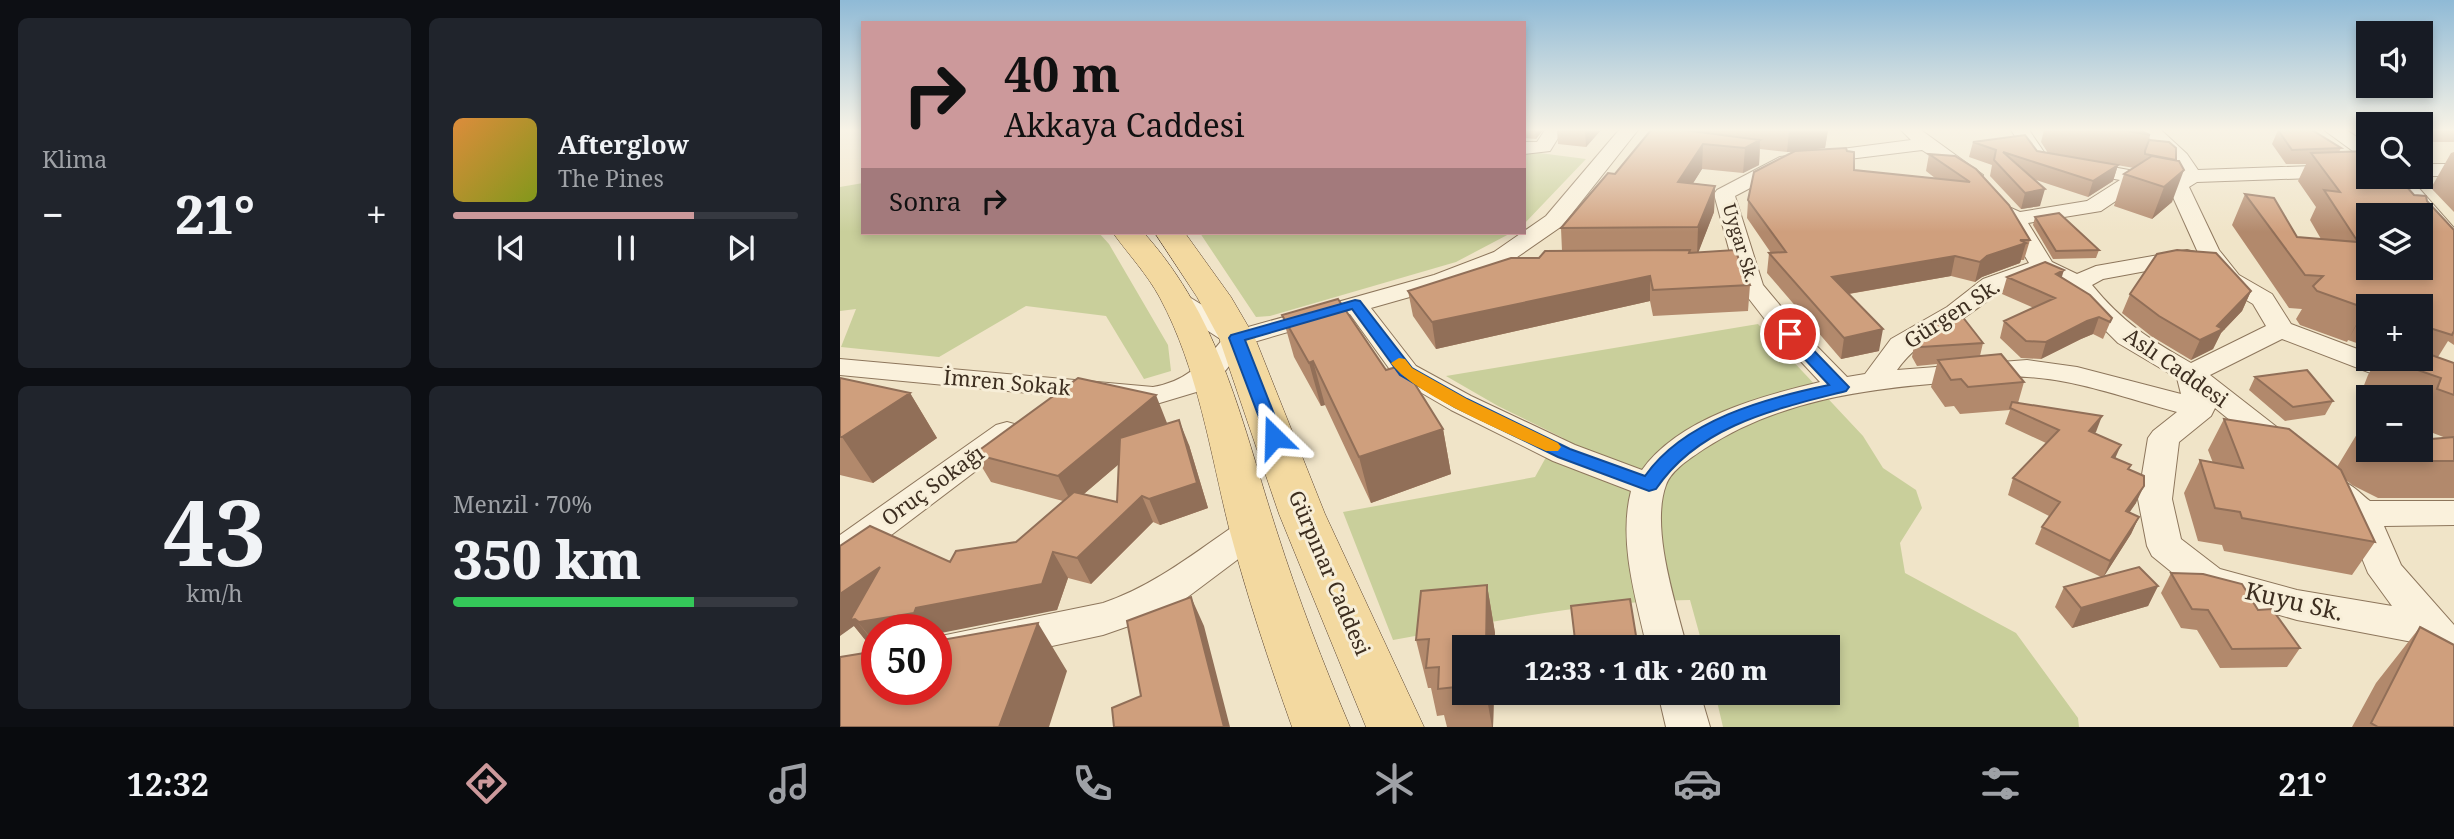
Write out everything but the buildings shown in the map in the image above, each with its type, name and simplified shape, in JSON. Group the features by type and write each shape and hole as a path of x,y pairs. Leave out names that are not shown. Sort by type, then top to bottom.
{"main road":[{"name":"Gürpınar Caddesi","path":"1129,235 1177,300 1302,514 1395,727"},
{"name":"Gürpınar Caddesi","path":"1171,235 1214,296 1223,375 1253,530 1296,665 1321,727"}],"street":[{"path":"1177,300 1223,375 1355,304 1443,280 1502,257 1554,221 1601,164"},
{"name":"Uygar Sk.","path":"1781,164 1724,194 1751,286 1790,334 1841,387"},
{"path":"1957,164 1981,181 2015,219 2043,267"},
{"path":"2060,164 2136,179 2185,180 2356,171"},
{"path":"2181,164 2208,252 2230,280 2263,299 2281,329 2454,396"},
{"path":"2433,170 2454,170"},
{"path":"2015,219 2093,206 2136,179"},
{"path":"2408,189 2454,242"},
{"path":"2078,283 2096,273 2208,252"},
{"path":"1502,257 1530,265"},
{"path":"1718,265 1745,265"},
{"name":"Aslı Caddesi","path":"2043,267 2078,283 2099,310 2127,337 2190,374 2362,514 2386,573 2444,641"},
{"name":"Gürgen Sk.","path":"1874,381 1901,345 1956,312 1992,284 2020,272 2043,267"},
{"path":"1355,304 1406,372 1461,403 1564,453 1649,485"},
{"path":"1665,635 1643,523 1649,485 1661,468 1677,454 1728,419 1807,394 1874,381 2033,369 2200,409 2190,374 2281,329"},
{"name":"İmren Sokak","path":"840,367 1194,398 1210,403 1223,375"},
{"name":"Oruç Sokağı","path":"840,554 1045,404 1042,386"},
{"name":"Kuyu Sk.","path":"2200,409 2164,438 2155,499 2165,546 2208,581 2444,641"},
{"path":"2362,514 2454,513"},
{"path":"952,651 1103,619 1135,608 1168,591 1253,530"},
{"path":"1682,705 1688,727"}],"green space":[{"path":"1526,164 1581,164 1526,222"},
{"path":"861,183 861,235 1101,235 1109,244 1168,345 1171,371 1144,379 1106,316 1026,306 939,357 841,347 856,309 840,311 840,187"},
{"path":"1201,235 1507,235 1456,262 1270,316 1256,317"},
{"path":"1758,324 1863,436 1883,468 1916,490 1922,508 1900,543 1905,573 2016,633 2078,718 2079,727 1723,727 1718,705 1840,705 1840,635 1700,635 1690,600 1578,608 1393,640 1343,512 1535,477 1545,459 1563,438 1498,406 1446,376"}],"slow traffic":[{"path":"1399,363 1406,372 1461,403 1552,447"}],"route":[{"path":"1274,437 1237,338 1355,304 1406,372 1461,403 1564,453 1649,485 1661,468 1714,426 1762,407 1841,387 1790,334"}]}
